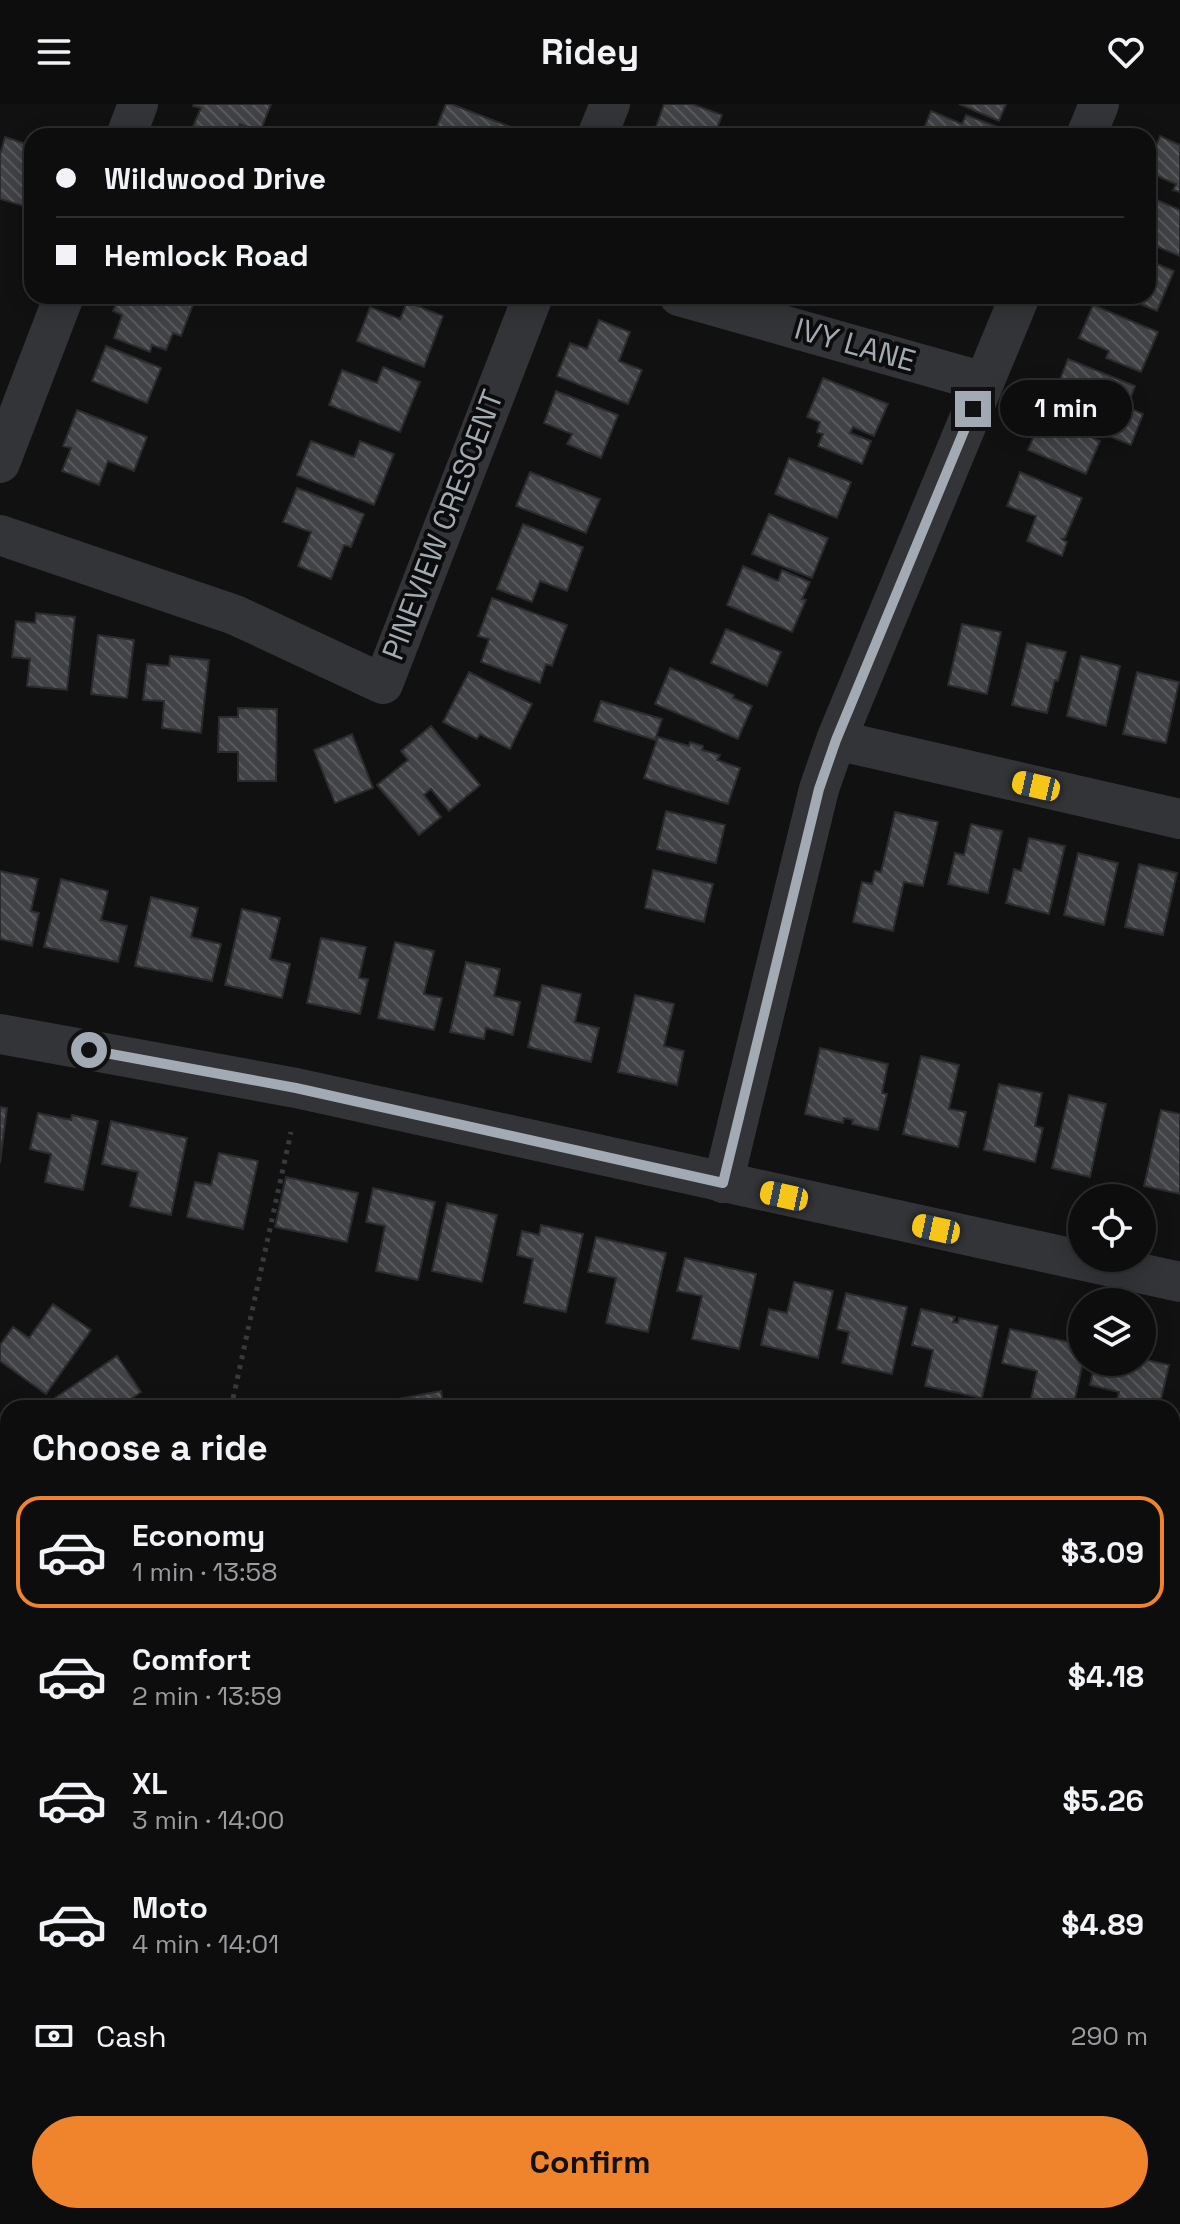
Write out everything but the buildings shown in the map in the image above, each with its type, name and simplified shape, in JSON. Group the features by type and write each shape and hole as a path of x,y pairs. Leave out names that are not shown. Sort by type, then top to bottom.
{"street":[{"path":"129,128 138,104"},
{"path":"600,128 610,104"},
{"path":"1089,128 1099,104"},
{"path":"0,463 61,304"},
{"name":"PINEVIEW CRESCENT","path":"0,535 235,615 383,684 530,304"},
{"name":"IVY LANE","path":"707,304 984,382"},
{"path":"723,1183 819,789 836,740 1017,304"},
{"path":"836,740 1180,819"},
{"path":"0,1034 296,1088 1180,1282"}],"path":[{"path":"233,1400 291,1132"}],"route":[{"path":"89,1050 296,1088 723,1183 819,789 836,740 973,409"}]}
